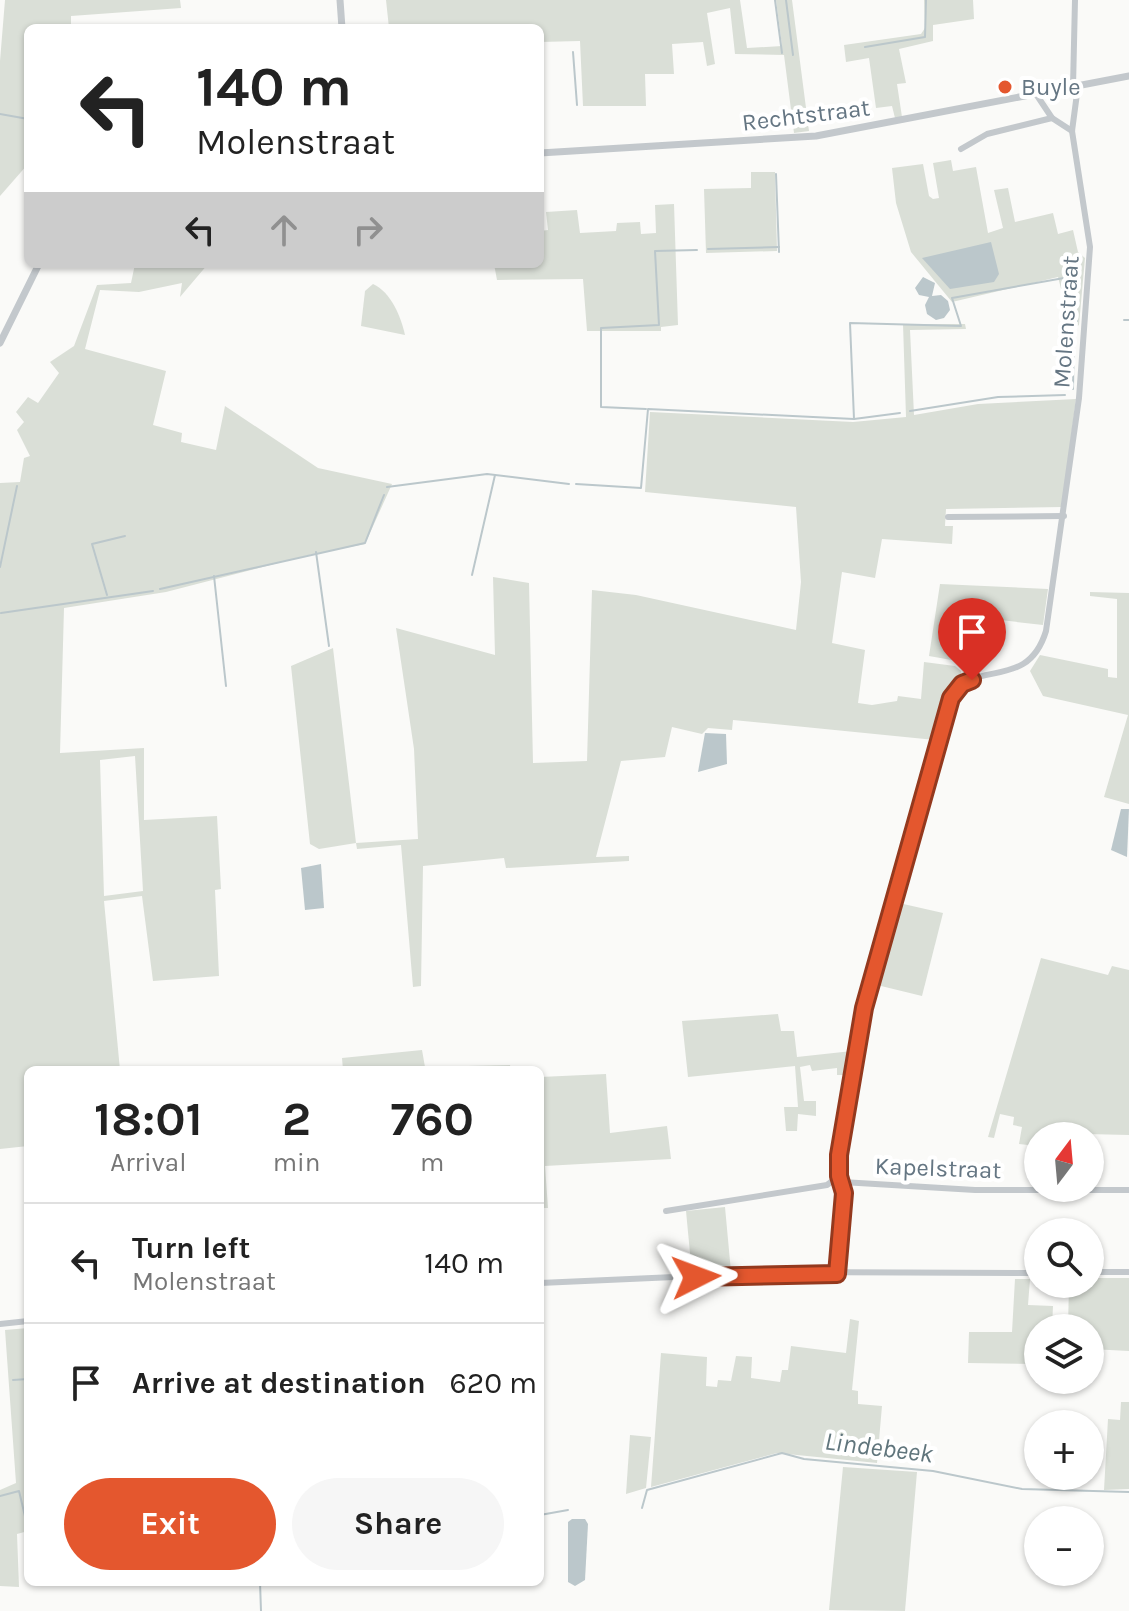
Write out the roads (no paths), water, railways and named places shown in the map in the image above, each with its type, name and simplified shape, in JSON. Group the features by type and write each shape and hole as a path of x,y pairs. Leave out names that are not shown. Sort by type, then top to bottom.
{"street":[{"path":"340,0 342,24"},
{"name":"Molenstraat","path":"837,1274 844,1193 840,1179 864,1008 951,698 962,684 1025,666 1032,659 1046,631 1079,398 1090,247 1072,131 1075,0"},
{"name":"Rechtstraat","path":"544,153 816,136 1129,76"},
{"path":"1036,94 1052,118 1072,131"},
{"path":"961,149 987,134 1052,118"},
{"path":"0,343 37,268"},
{"path":"948,517 1064,516"},
{"name":"Kapelstraat","path":"666,1211 813,1188 840,1179 975,1190 1129,1190"},
{"path":"544,1283 789,1272 1024,1273"},
{"path":"1104,1272 1129,1272"},
{"path":"0,1324 24,1321"}],"waterway":[{"path":"775,0 782,53"},
{"path":"786,0 793,55"},
{"path":"865,47 925,37 926,0"},
{"path":"573,52 577,105"},
{"path":"0,114 24,118"},
{"path":"776,174 779,252"},
{"path":"708,249 779,247"},
{"path":"646,409 601,407 601,328 659,325 655,251 697,250"},
{"path":"576,484 641,488 648,409 854,419 850,323 961,326 952,298 1064,278 1071,318 1077,321"},
{"path":"1124,320 1129,320"},
{"path":"1073,389 1074,322"},
{"path":"910,411 998,397 1065,395"},
{"path":"854,419 900,413"},
{"path":"387,487 487,474 569,484"},
{"path":"472,575 495,475"},
{"path":"0,567 17,486"},
{"path":"160,589 365,543 384,495"},
{"path":"107,595 92,544 125,536"},
{"path":"316,552 329,646"},
{"path":"214,576 226,686"},
{"path":"1,613 153,591"},
{"path":"13,1380 24,1379"},
{"name":"Lindebeek","path":"642,1508 647,1490 782,1453 804,1459 933,1471 1022,1489 1129,1492"},
{"name":"Lindebeek","path":"0,1496 19,1491 24,1512"},
{"name":"Lindebeek","path":"544,1514 568,1510"},
{"path":"260,1586 261,1611"}],"place":[{"name":"Buyle","path":"1005,87"}]}
